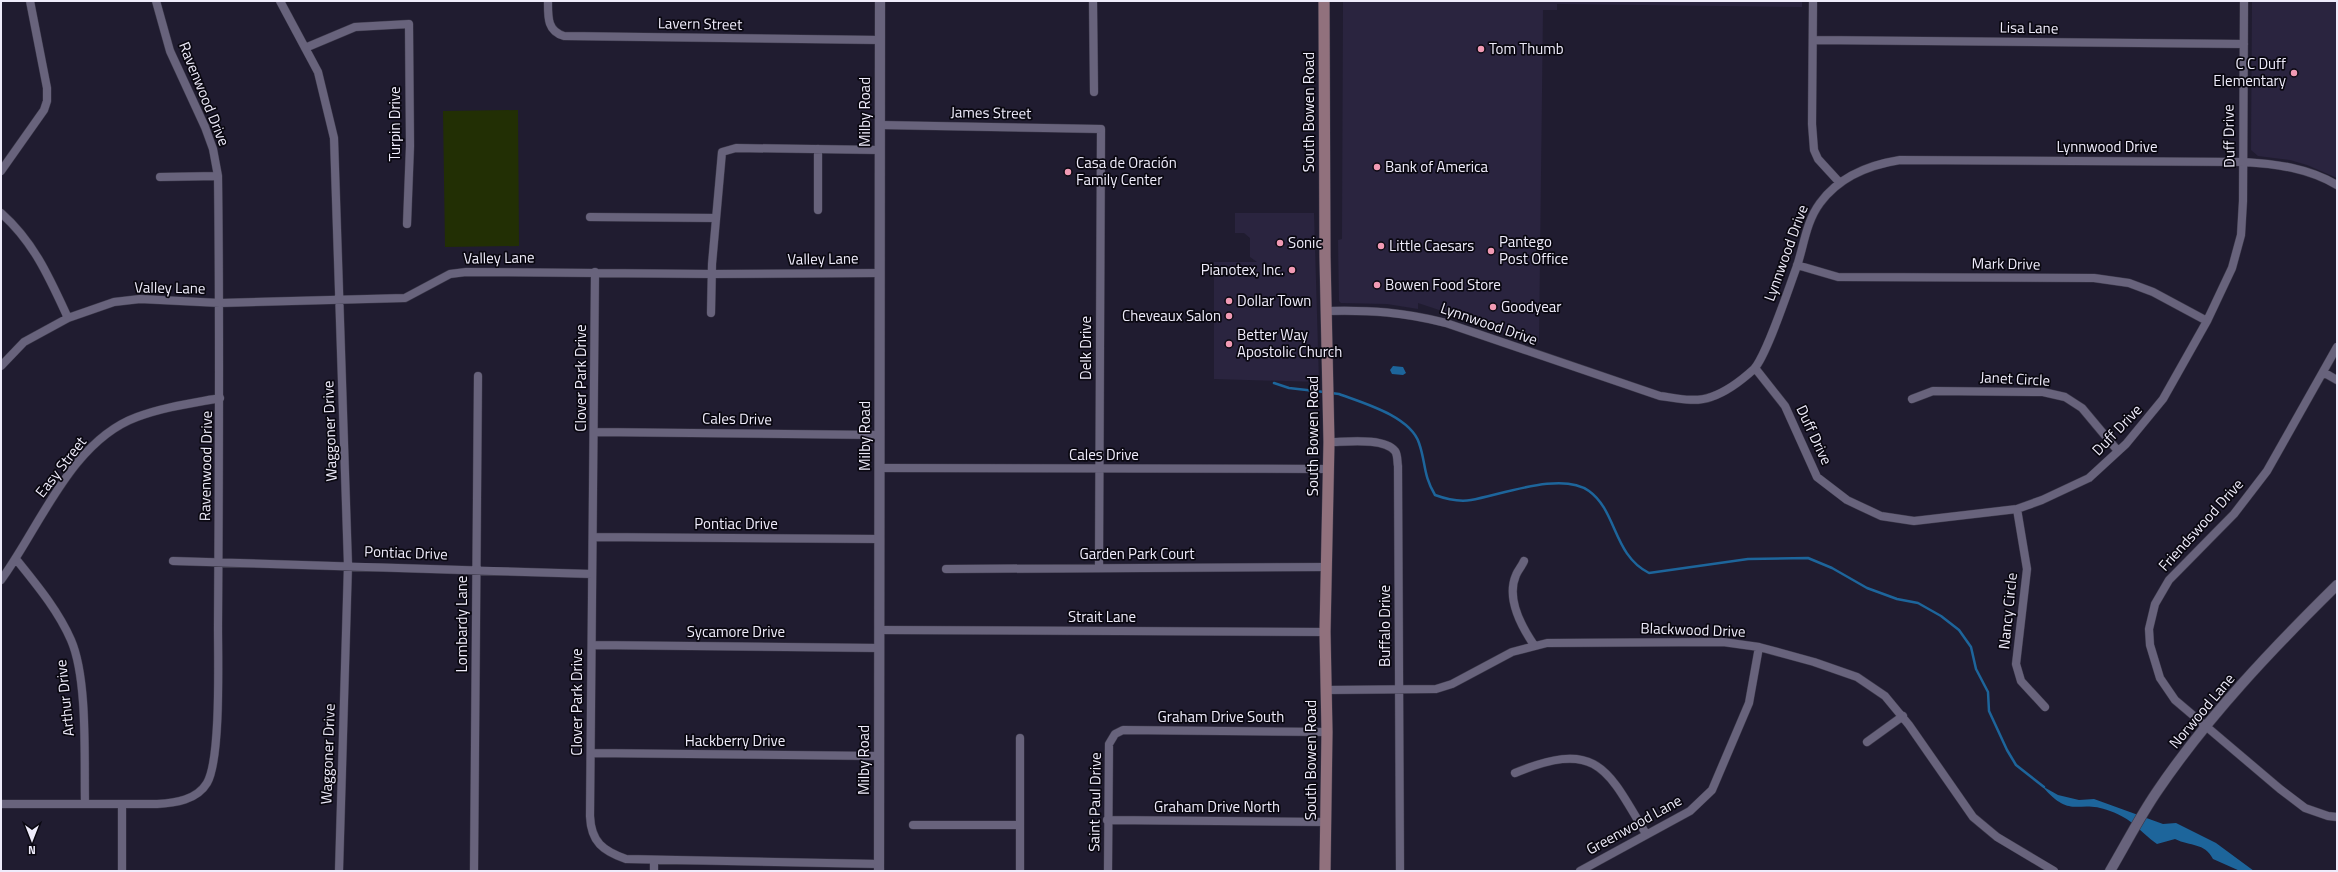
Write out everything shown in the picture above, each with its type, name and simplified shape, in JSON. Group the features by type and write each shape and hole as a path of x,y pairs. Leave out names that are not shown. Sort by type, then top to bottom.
{"main road":[{"name":"South Bowen Road","path":"1324,1 1328,383 1327,567 1325,632 1327,732 1325,871"}],"street":[{"path":"1,170 44,110 48,101 47,88 30,1"},
{"name":"Ravenwood Drive","path":"1,804 122,804 180,801 202,790 211,775 215,756 220,398 218,176 210,142 170,51 156,1"},
{"name":"Waggoner Drive","path":"280,1 318,72 334,138 348,565 339,871"},
{"name":"Lavern Street","path":"548,1 550,26 555,33 564,36 880,40"},
{"name":"Milby Road","path":"879,867 880,1"},
{"path":"1093,1 1094,92"},
{"path":"1814,1 1812,124 1814,150 1818,159 1840,183"},
{"name":"Duff Drive","path":"1755,368 1785,406 1817,477 1847,500 1881,516 1914,521 2017,508 2042,500 2089,478 2144,425 2163,398 2208,321 2232,268 2241,235 2244,162 2242,112 2244,1"},
{"name":"Turpin Drive","path":"305,48 355,27 409,24 410,146 407,224"},
{"name":"Lisa Lane","path":"1813,40 2244,44"},
{"name":"James Street","path":"880,125 1101,129"},
{"name":"Delk Drive","path":"1099,568 1101,129"},
{"path":"712,313 712,274 716,218 721,156 724,150 749,148 880,150"},
{"path":"818,149 818,210"},
{"name":"Lynnwood Drive","path":"1327,311 1393,312 1446,323 1669,398 1691,400 1710,398 1734,385 1755,368 1771,335 1797,265 1810,220 1823,199 1840,183 1875,164 1900,160 2244,162 2280,164 2307,171 2337,185"},
{"path":"160,177 218,176"},
{"path":"1,213 16,226 31,244 44,267 68,318"},
{"path":"590,217 716,218"},
{"name":"Mark Drive","path":"1797,265 1838,276 2094,278 2129,282 2153,292 2208,321"},
{"name":"Valley Lane","path":"1,366 24,342 68,318 114,302 140,299 220,303 405,298 450,274 466,272 712,274 880,273"},
{"name":"Clover Park Drive","path":"595,272 590,829 595,840 612,854 626,860 879,867"},
{"name":"Friendswood Drive","path":"2337,347 2267,472 2234,514 2169,580 2156,604 2149,629 2150,645 2160,678 2175,700 2305,808 2328,816 2337,817"},
{"path":"2323,372 2337,380"},
{"name":"Lombardy Lane","path":"474,871 478,376"},
{"name":"Janet Circle","path":"1912,398 1933,391 2043,392 2058,395 2065,397 2082,408 2118,451"},
{"name":"Easy Street","path":"1,580 16,559 49,504 82,457 112,430 137,417 220,398"},
{"name":"Cales Drive","path":"594,432 880,435"},
{"name":"Buffalo Drive","path":"1328,442 1378,442 1387,444 1396,452 1398,466 1400,871"},
{"name":"Cales Drive","path":"880,468 1328,470"},
{"name":"Nancy Circle","path":"2017,508 2027,569 2016,664 2021,681 2045,707"},
{"name":"Pontiac Drive","path":"593,536 879,539"},
{"name":"Arthur Drive","path":"16,559 52,605 71,640 78,668 82,699 85,804"},
{"name":"Pontiac Drive","path":"173,561 348,565 592,574"},
{"path":"1524,561 1514,582 1514,602 1523,628 1534,645"},
{"name":"Garden Park Court","path":"946,569 1327,567"},
{"name":"Norwood Lane","path":"2110,871 2157,790 2206,726 2296,626 2337,585"},
{"name":"Strait Lane","path":"879,630 1325,632"},
{"name":"Blackwood Drive","path":"1326,690 1436,689 1452,684 1512,652 1534,645 1570,642 1723,642 1759,647 1857,677 1885,696 1903,716 1973,817 1997,837 2054,871"},
{"name":"Sycamore Drive","path":"592,645 879,648"},
{"name":"Greenwood Lane","path":"1580,871 1690,811 1712,790 1750,703 1759,647"},
{"path":"1867,742 1903,716"},
{"name":"Graham Drive South","path":"1115,734 1123,730 1327,732"},
{"name":"Saint Paul Drive","path":"1108,871 1107,820 1110,744 1115,734"},
{"path":"1020,738 1020,871"},
{"name":"Hackberry Drive","path":"591,753 879,756"},
{"path":"1515,773 1542,762 1563,758 1586,760 1606,771 1618,786 1646,834"},
{"path":"122,804 122,871"},
{"name":"Graham Drive North","path":"1107,820 1326,822"},
{"path":"913,825 1020,825"},
{"path":"654,860 654,871"}],"shaded area":[{"path":"1343,1 1802,1 1802,7 1557,4 1557,10 1543,10 1539,343 1418,303 1418,309 1387,304 1341,303 1339,301 1338,240 1342,239"},
{"name":"C C Duff Elementary","path":"2252,1 2337,1 2337,178 2307,165 2290,160 2258,156 2251,150"},
{"path":"1235,213 1314,213 1319,382 1214,379 1214,262 1257,262 1250,257 1250,238 1244,233 1235,233"}],"green space":[{"path":"518,110 519,246 445,247 443,111"}],"water":[{"path":"1393,366 1403,367 1406,373 1403,375 1392,374 1390,370"},
{"path":"2042,786 2058,795 2079,800 2094,799 2163,824 2176,823 2216,843 2254,871 2240,871 2213,859 2206,850 2201,847 2175,839 2157,844 2118,814 2099,808 2068,806 2052,797"}],"waterway":[{"path":"1274,383 1289,388 1324,392"},
{"path":"1331,393 1339,394 1372,406 1396,418 1406,425 1414,434 1419,443 1428,481 1435,495 1453,500 1466,501 1531,486 1563,483 1577,485 1589,491 1605,510 1628,555 1637,565 1649,573 1748,559 1808,558 1832,568 1867,588 1897,599 1918,603 1941,616 1959,630 1971,647 1976,669 1988,692 1989,711 2007,750 2016,765 2044,787"}],"place":[{"name":"Tom Thumb","path":"1481,49"},
{"name":"C C Duff Elementary","path":"2294,73"},
{"name":"Bank of America","path":"1377,167"},
{"name":"Casa de Oración Family Center","path":"1068,172"},
{"name":"Sonic","path":"1280,243"},
{"name":"Little Caesars","path":"1381,246"},
{"name":"Pantego Post Office","path":"1491,251"},
{"name":"Pianotex, Inc.","path":"1292,270"},
{"name":"Bowen Food Store","path":"1377,285"},
{"name":"Dollar Town","path":"1229,301"},
{"name":"Goodyear","path":"1493,307"},
{"name":"Cheveaux Salon","path":"1229,316"},
{"name":"Better Way Apostolic Church","path":"1229,344"}]}
